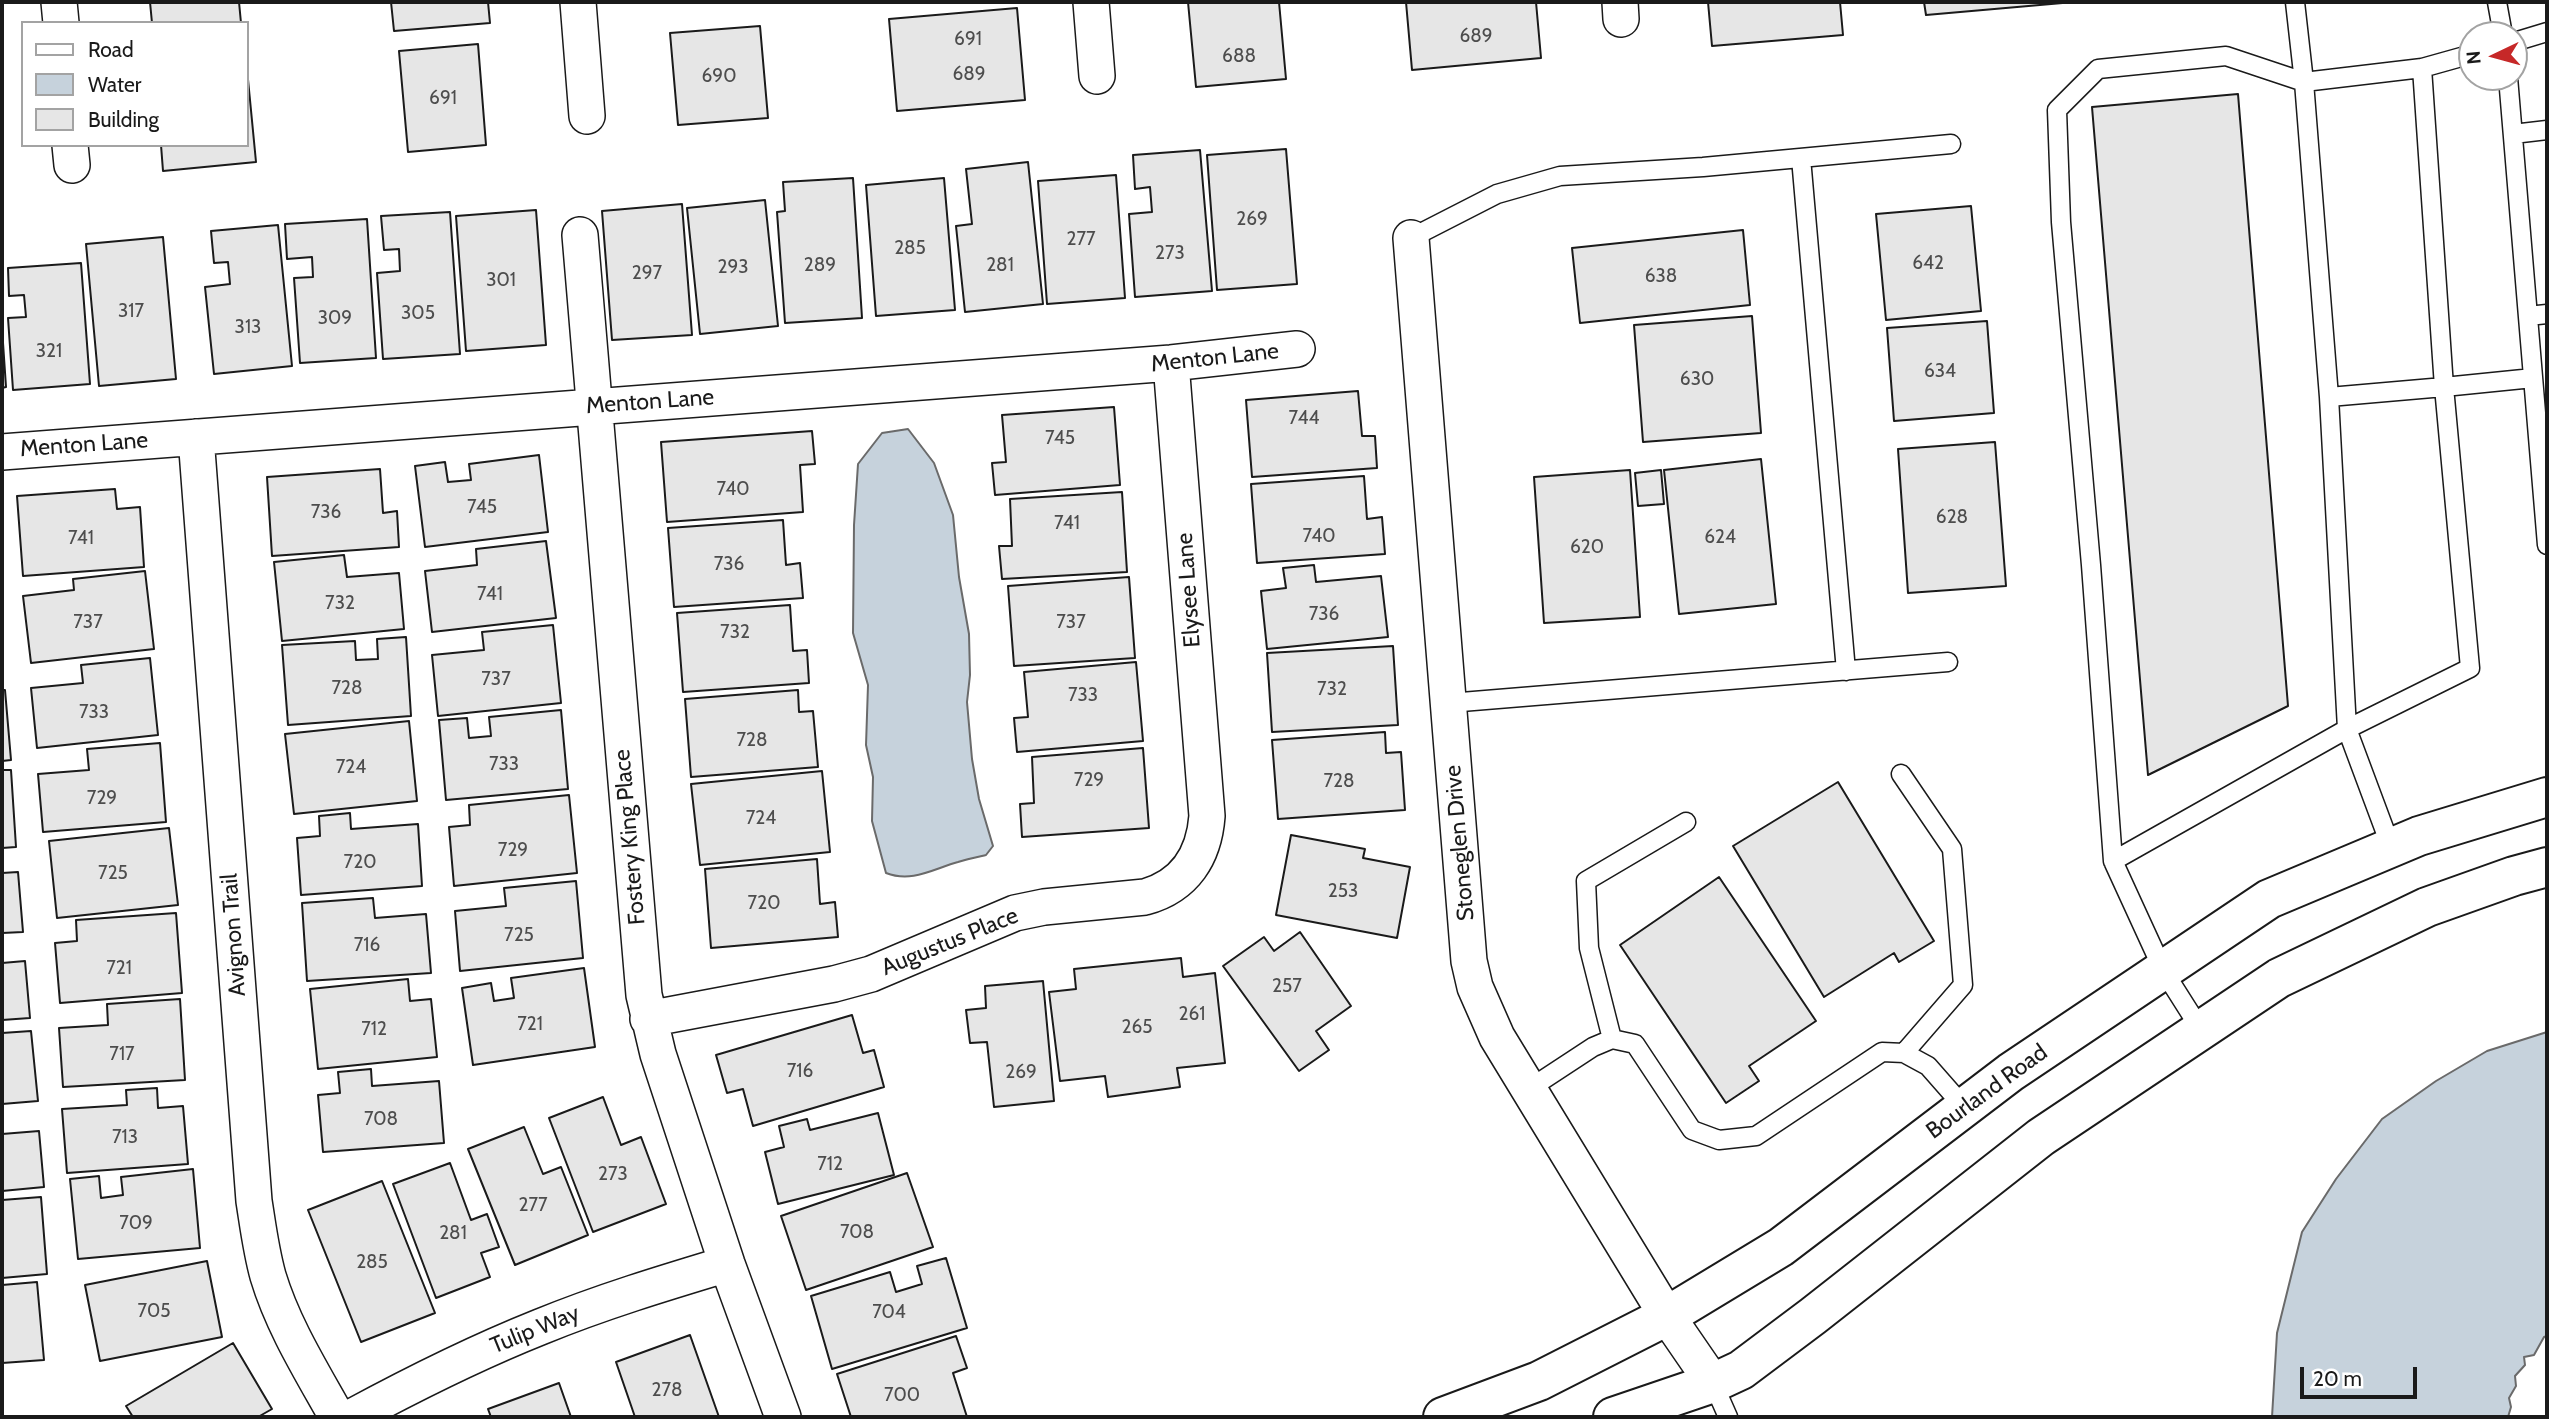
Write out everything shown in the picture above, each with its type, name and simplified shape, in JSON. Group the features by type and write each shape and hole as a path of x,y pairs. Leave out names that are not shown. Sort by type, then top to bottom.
{"main road":[{"name":"Bourland Road","path":"1443,1417 1539,1381 1667,1316 1781,1247 2011,1072 2269,899 2419,836 2547,797"},
{"path":"1613,1417 1713,1383 1741,1370 2041,1137 2279,978 2415,913 2514,876 2547,867"}],"street":[{"path":"59,2 61,21"},
{"path":"578,2 587,116"},
{"path":"1091,2 1097,76"},
{"name":"Fostery King Place","path":"580,234 640,958 648,1018 727,1264 783,1417"},
{"name":"Stoneglen Drive","path":"1410,238 1469,961 1475,987 1484,1012 1529,1089 1667,1316 1713,1383"},
{"name":"Menton Lane","path":"2,452 1171,363 1297,349"},
{"name":"Elysee Lane","path":"1171,363 1207,817"},
{"name":"Avignon Trail","path":"196,437 259,1240 268,1277 282,1314 337,1417"},
{"name":"Augustus Place","path":"648,1018 834,984 871,974 1015,914 1044,906 1157,894 1178,881 1195,863 1204,841 1207,817"},
{"name":"Tulip Way","path":"352,1417 406,1388 541,1326 610,1300 727,1264"}],"lane":[{"path":"2295,2 2304,82 2329,397 2347,729 2391,847"},
{"path":"2497,2 2500,21"},
{"path":"2528,38 2547,32"},
{"path":"2201,1030 2163,970 2113,861 2061,222 2057,110 2098,69 2226,56 2304,82 2422,68 2458,58"},
{"path":"2113,861 2347,729 2470,668 2444,387 2422,68"},
{"path":"2509,91 2533,378 2544,475 2547,545"},
{"path":"2513,134 2547,131"},
{"path":"1410,238 1497,194 1559,176 1951,144"},
{"path":"1801,158 1846,671"},
{"path":"2528,316 2547,314"},
{"path":"2329,397 2533,378"},
{"path":"1449,703 1948,662"},
{"path":"1902,774 1952,849 1963,985 1904,1052"},
{"path":"1612,1039 1589,948 1586,881 1686,822"},
{"path":"1529,1089 1593,1047 1612,1039 1635,1044 1692,1130 1719,1140 1756,1136 1882,1052 1904,1052 1928,1066 1965,1107"},
{"path":"1713,1383 1728,1417"}],"water":[{"path":"908,429 934,463 953,515 959,577 969,634 970,675 967,702 972,759 979,799 993,846 986,855 914,876 896,876 886,873 872,821 873,777 866,745 868,685 853,633 854,525 858,464 882,433"},
{"path":"2547,1032 2547,1336 2534,1355 2524,1357 2525,1365 2515,1376 2516,1386 2509,1398 2511,1407 2508,1417 2272,1417 2277,1333 2302,1232 2336,1179 2382,1119 2436,1081 2487,1051"}],"building":[{"path":"150,2 239,2 241,21 152,21"},
{"path":"391,2 488,2 490,23 394,31"},
{"path":"1188,2 1279,2 1286,79 1196,87"},
{"path":"1406,2 1536,2 1541,58 1412,70"},
{"path":"1708,2 1840,2 1843,35 1712,46"},
{"path":"1924,2 2074,2 1926,15"},
{"path":"1017,8 1025,100 897,111 889,19"},
{"path":"760,26 768,118 678,125 670,33"},
{"path":"478,44 486,145 408,152 399,51"},
{"path":"248,79 256,162 163,171 161,147 248,147"},
{"path":"2238,94 2288,706 2148,775 2092,107"},
{"path":"1286,149 1297,284 1217,290 1207,155"},
{"path":"1200,150 1212,291 1135,297 1129,214 1152,212 1150,187 1135,189 1133,155"},
{"path":"1028,162 1043,304 965,312 956,226 972,224 966,169"},
{"path":"1116,175 1125,298 1047,304 1038,181"},
{"path":"853,178 862,318 785,323 777,212 785,211 783,182"},
{"path":"944,178 955,310 876,316 866,185"},
{"path":"765,200 778,326 700,334 687,208"},
{"path":"682,204 692,335 612,340 602,211"},
{"path":"1971,206 1981,311 1886,320 1876,214"},
{"path":"536,210 546,345 466,351 456,216"},
{"path":"450,212 460,354 383,359 377,273 400,271 399,249 384,250 381,216"},
{"path":"367,219 376,358 300,363 294,278 313,277 312,257 287,259 285,224"},
{"path":"278,225 292,366 214,374 205,287 230,284 228,262 214,263 211,231"},
{"path":"1743,230 1750,305 1580,323 1572,248"},
{"path":"163,237 176,379 99,386 86,244"},
{"path":"81,263 90,384 13,390 8,318 26,317 24,295 9,296 8,268"},
{"path":"1752,316 1761,433 1643,442 1634,325"},
{"path":"1987,321 1994,413 1894,421 1887,328"},
{"path":"2,328 6,387 2,388"},
{"path":"1358,391 1362,436 1375,436 1377,468 1252,477 1246,400"},
{"path":"1114,407 1120,485 995,495 992,463 1006,462 1002,415"},
{"path":"812,431 815,464 800,465 803,512 667,522 661,442"},
{"path":"1995,442 2006,586 1908,593 1898,449"},
{"path":"539,455 548,532 425,547 415,466 445,462 448,482 471,480 469,464"},
{"path":"1761,459 1776,604 1679,614 1664,470"},
{"path":"380,469 383,513 397,511 399,547 272,556 267,477"},
{"path":"1630,470 1640,617 1544,623 1534,477"},
{"path":"1661,470 1664,504 1638,506 1635,473"},
{"path":"1364,476 1367,519 1382,517 1385,554 1257,563 1251,484"},
{"path":"115,489 117,509 140,507 144,567 23,576 17,496"},
{"path":"1122,492 1127,572 1002,579 999,546 1012,546 1010,499"},
{"path":"783,520 786,565 800,563 803,598 674,607 668,528"},
{"path":"546,541 556,618 432,632 425,571 477,565 476,549"},
{"path":"344,555 347,577 399,573 404,629 282,641 274,562"},
{"path":"1314,565 1316,582 1381,576 1388,637 1267,649 1261,591 1286,588 1283,568"},
{"path":"145,571 154,649 31,663 23,596 74,590 73,579"},
{"path":"1129,577 1135,658 1014,666 1008,586"},
{"path":"790,605 793,651 807,650 809,683 683,692 677,613"},
{"path":"553,625 561,703 438,716 432,655 484,650 482,632"},
{"path":"406,637 411,716 288,725 282,645 355,641 356,660 378,659 377,639"},
{"path":"1393,646 1398,725 1272,732 1267,653"},
{"path":"150,658 158,735 37,748 31,688 83,683 81,665"},
{"path":"1136,662 1143,741 1017,752 1014,718 1028,717 1024,672"},
{"path":"2,690 5,690 11,760 2,761"},
{"path":"798,690 799,712 813,711 818,767 691,777 685,699"},
{"path":"561,710 568,789 446,800 439,720 467,718 469,738 491,736 489,717"},
{"path":"409,721 417,801 294,814 285,734"},
{"path":"1385,732 1386,753 1401,752 1405,810 1278,819 1272,740"},
{"path":"160,743 166,822 43,832 38,774 89,770 87,749"},
{"path":"1143,748 1149,828 1022,837 1020,804 1034,803 1032,757"},
{"path":"2,770 11,770 16,847 2,848"},
{"path":"822,771 830,852 700,865 691,784"},
{"path":"1838,782 1934,941 1899,962 1894,953 1824,997 1733,846"},
{"path":"569,795 577,873 454,886 449,827 470,825 469,805"},
{"path":"350,813 351,829 418,824 422,886 301,895 297,838 320,836 319,816"},
{"path":"169,828 178,905 57,918 49,841"},
{"path":"1291,835 1365,849 1363,858 1410,867 1397,938 1276,915"},
{"path":"817,859 820,904 835,902 838,937 711,948 705,869"},
{"path":"18,872 23,932 2,933 2,873"},
{"path":"1719,877 1816,1021 1749,1066 1759,1081 1726,1103 1620,945"},
{"path":"576,881 583,958 460,971 455,911 506,906 504,888"},
{"path":"373,898 375,918 426,914 431,973 307,981 302,903"},
{"path":"176,913 182,993 60,1003 55,943 77,941 76,920"},
{"path":"1300,932 1351,1006 1316,1031 1329,1050 1299,1071 1223,966 1264,937 1274,951"},
{"path":"1181,958 1183,977 1215,973 1225,1063 1177,1068 1180,1087 1108,1097 1105,1076 1060,1081 1049,992 1076,989 1074,969"},
{"path":"25,961 30,1018 2,1020 2,963"},
{"path":"584,968 595,1047 473,1065 462,988 491,983 494,1001 514,998 511,978"},
{"path":"408,979 410,1001 431,999 437,1057 318,1069 310,989"},
{"path":"1043,981 1054,1101 994,1107 987,1042 970,1043 966,1010 986,1008 985,986"},
{"path":"180,999 185,1080 63,1087 59,1028 108,1025 107,1004"},
{"path":"852,1015 863,1053 874,1050 884,1087 753,1126 743,1089 727,1093 716,1055"},
{"path":"31,1031 38,1101 2,1104 2,1033"},
{"path":"371,1069 372,1086 439,1081 444,1143 323,1152 318,1095 340,1093 338,1072"},
{"path":"157,1088 158,1108 183,1106 188,1164 67,1173 62,1109 127,1105 126,1090"},
{"path":"603,1097 621,1145 641,1137 666,1204 593,1232 549,1118"},
{"path":"878,1113 894,1175 778,1204 765,1152 784,1147 779,1126 807,1119 810,1130"},
{"path":"524,1127 543,1174 561,1167 588,1235 515,1265 468,1149"},
{"path":"39,1131 44,1187 2,1191 2,1134"},
{"path":"450,1163 471,1220 487,1214 499,1247 481,1253 490,1277 436,1298 393,1184"},
{"path":"193,1169 200,1248 78,1259 70,1179 99,1176 101,1198 123,1195 121,1177"},
{"path":"907,1173 933,1247 806,1290 781,1216"},
{"path":"382,1181 435,1313 361,1342 308,1210"},
{"path":"41,1197 47,1274 2,1278 2,1200"},
{"path":"946,1258 967,1328 832,1369 811,1296 890,1272 896,1292 922,1284 917,1266"},
{"path":"207,1261 222,1337 100,1361 85,1285"},
{"path":"37,1282 44,1360 2,1363 2,1285"},
{"path":"690,1335 719,1417 635,1417 616,1362"},
{"path":"956,1336 967,1368 953,1373 967,1417 851,1417 837,1374"},
{"path":"233,1343 272,1409 258,1417 133,1417 126,1406"},
{"path":"559,1383 571,1417 491,1417 488,1409"}]}
